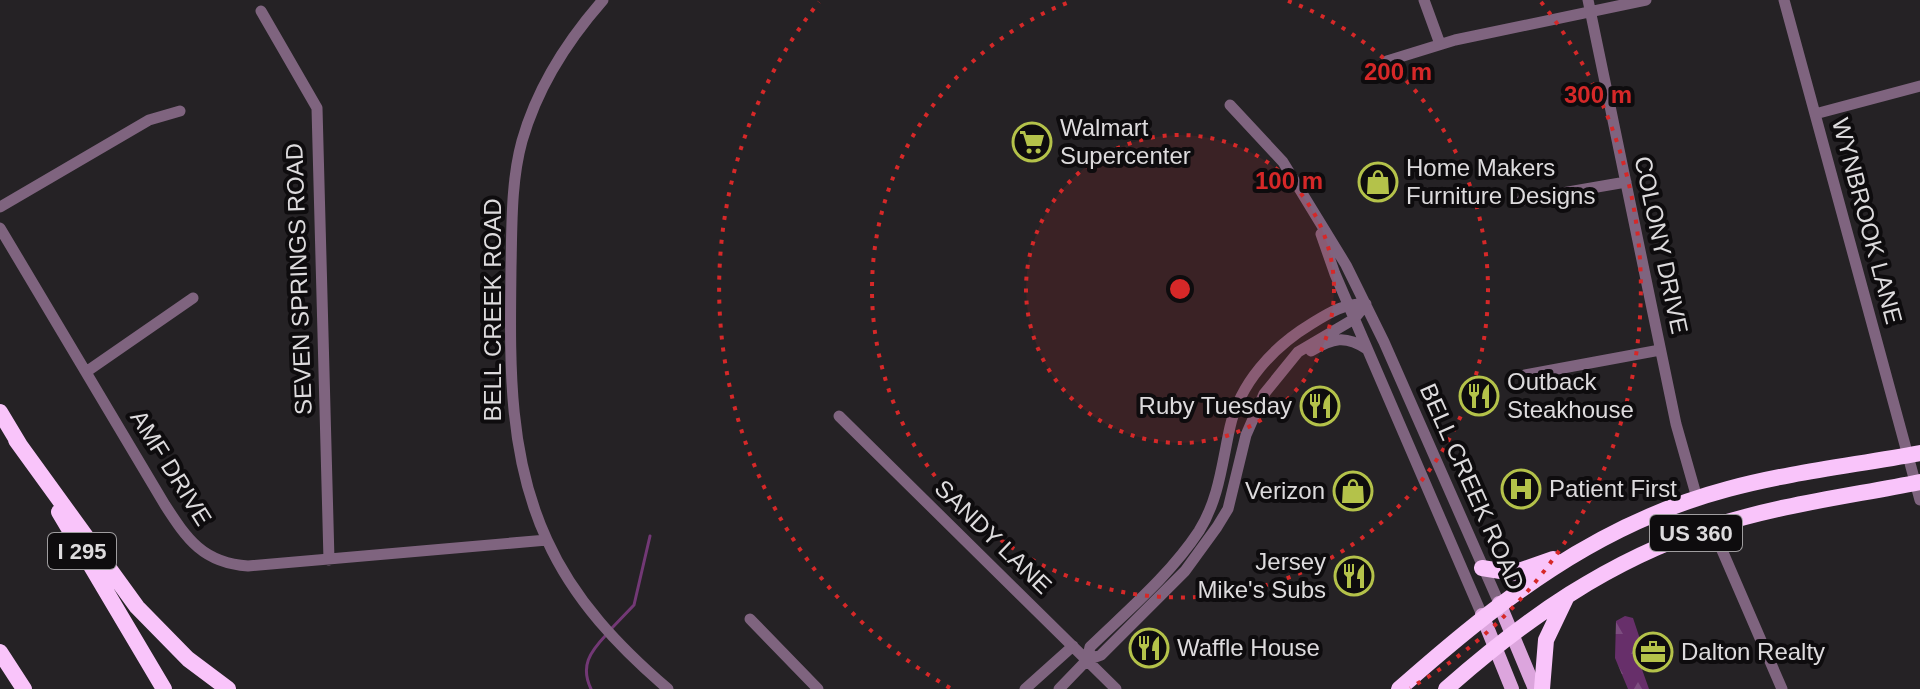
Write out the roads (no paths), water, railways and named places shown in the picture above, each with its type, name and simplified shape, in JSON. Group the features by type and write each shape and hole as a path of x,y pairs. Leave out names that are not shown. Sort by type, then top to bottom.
{"highway":[{"name":"I 295","path":"0,412 164,689"},
{"path":"16,440 137,607 188,659 228,689"},
{"name":"US 360","path":"1399,689 1499,603 1574,553 1643,519 1697,498 1801,472 1914,454"},
{"name":"US 360","path":"1446,689 1513,632 1568,594 1625,563 1712,527 1918,483"},
{"path":"1482,568 1513,573 1574,553"},
{"path":"1542,689 1546,640 1568,594"},
{"path":"0,654 17,689"},
{"path":"0,654 24,689"}],"main road":[{"name":"BELL CREEK ROAD","path":"1499,603 1535,689"},
{"name":"BELL CREEK ROAD","path":"1482,615 1512,689"}],"street":[{"name":"BELL CREEK ROAD","path":"603,0 571,39 538,96 516,169 511,293 514,422 526,486 547,540 584,604 643,668 668,689"},
{"path":"1424,0 1440,44"},
{"path":"1387,61 1440,44 1589,6 1646,0"},
{"name":"WYNBROOK LANE","path":"1784,0 1914,454 1920,500"},
{"name":"COLONY DRIVE","path":"1589,6 1660,350 1688,474 1697,498"},
{"name":"SEVEN SPRINGS ROAD","path":"261,11 317,108 329,560"},
{"path":"1815,114 1920,86"},
{"path":"1230,105 1271,146 1319,225"},
{"path":"0,207 149,120 180,111"},
{"path":"1522,200 1626,182"},
{"name":"BELL CREEK ROAD","path":"1319,225 1332,267 1482,615"},
{"name":"BELL CREEK ROAD","path":"1319,225 1366,304 1499,603"},
{"name":"AMF DRIVE","path":"0,228 165,505 197,550 235,565 329,560 547,540"},
{"path":"86,372 193,298"},
{"path":"1087,660 1090,647 1182,555 1199,531 1219,485 1235,410 1259,368 1300,330 1348,303 1366,304"},
{"path":"1059,689 1087,660 1101,655 1185,571 1217,527 1234,490 1252,417 1287,366 1306,345 1354,319 1366,304"},
{"path":"1287,366 1336,338 1353,340 1367,349"},
{"path":"1525,375 1660,350"},
{"name":"SANDY LANE","path":"839,416 1116,689"},
{"path":"1712,527 1782,689"},
{"path":"750,619 818,689"},
{"path":"1025,689 1073,646"}],"waterway":[{"path":"611,629 634,605 650,536"},
{"path":"591,689 586,673 588,660 606,635"}],"place":[{"name":"Walmart Supercenter","path":"1032,142"},
{"name":"Home Makers Furniture Designs","path":"1378,182"},
{"name":"Outback Steakhouse","path":"1479,396"},
{"name":"Ruby Tuesday","path":"1320,406"},
{"name":"Patient First","path":"1521,489"},
{"name":"Verizon","path":"1353,491"},
{"name":"Jersey Mike's Subs","path":"1354,576"},
{"name":"Waffle House","path":"1149,648"},
{"name":"Dalton Realty","path":"1653,652"}]}
